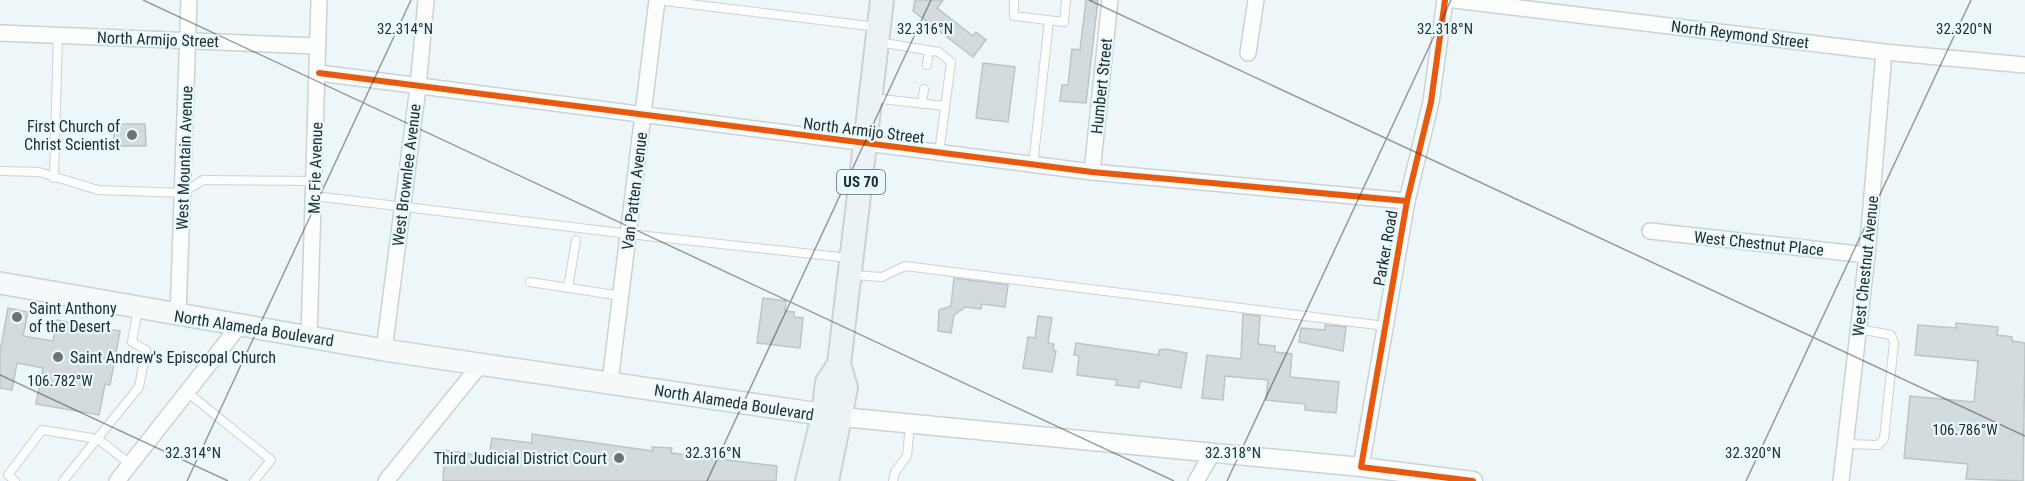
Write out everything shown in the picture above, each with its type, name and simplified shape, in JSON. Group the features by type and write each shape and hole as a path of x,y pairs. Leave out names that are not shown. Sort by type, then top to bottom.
{"main road":[{"name":"US 70","path":"827,481 833,417 827,382 839,364 882,0"},
{"name":"North Alameda Boulevard","path":"0,283 178,316 384,350 833,417"},
{"name":"US 70","path":"807,481 833,417"}],"street":[{"name":"West Mountain Avenue","path":"178,316 189,0"},
{"name":"Mc Fie Avenue","path":"309,337 319,73 316,46 319,0"},
{"name":"West Brownlee Avenue","path":"384,350 418,87 426,0"},
{"name":"Van Patten Avenue","path":"610,382 657,0"},
{"name":"Humbert Street","path":"1092,172 1110,0"},
{"path":"1248,53 1256,0"},
{"name":"Parker Road","path":"1361,467 1407,201 1431,102 1445,0"},
{"name":"North Reymond Street","path":"1454,0 1884,52 2025,65"},
{"name":"North Armijo Street","path":"0,33 316,46"},
{"name":"West Chestnut Avenue","path":"1841,481 1867,255 1884,52"},
{"name":"North Armijo Street","path":"319,73 1092,172 1407,201"},
{"name":"West Chestnut Place","path":"1650,231 1867,255"},
{"path":"117,481 238,326"},
{"path":"386,481 480,365"},
{"name":"North Alameda Boulevard","path":"833,417 1361,467 1415,478 1473,481"},
{"path":"1196,481 1212,454"}],"lane":[{"path":"657,0 878,35 939,52 951,62 939,153"},
{"path":"1014,0 1014,16 1064,22 1066,0"},
{"path":"1033,165 1049,21"},
{"path":"54,178 58,35"},
{"path":"927,65 929,50"},
{"path":"922,104 924,89"},
{"path":"871,98 945,106"},
{"path":"0,171 39,172 98,190 183,193 203,180 314,188 402,205 628,234 849,266 882,277 905,266 1385,326"},
{"path":"568,288 576,240"},
{"path":"530,282 621,296"},
{"path":"63,481 139,387 146,350 132,342 138,308"},
{"path":"1845,444 1878,445 1884,439 1894,342 1891,335 1859,329"},
{"path":"187,392 271,460 254,481"},
{"path":"893,481 895,472 907,456 910,424"},
{"path":"15,481 8,475 42,430 98,439 130,464"}],"building":[{"path":"915,0 943,0 937,8 973,36 976,32 986,40 973,57 913,11"},
{"path":"1086,0 1098,0 1086,103 1060,101 1062,85 1068,85 1072,49 1080,50"},
{"path":"983,63 1015,67 1008,122 976,118"},
{"name":"First Church of Christ Scientist","path":"114,124 145,124 146,146 114,146"},
{"path":"954,278 1008,285 1005,307 982,304 981,309 966,307 954,315 951,333 938,331 939,310 951,306"},
{"path":"763,298 786,301 785,311 794,312 794,317 803,318 800,348 757,343"},
{"name":"Saint Andrew's Episcopal Church","path":"8,308 28,312 23,336 53,341 57,320 120,331 110,385 105,384 99,415 36,404 43,368 17,363 12,390 0,388 0,352"},
{"path":"1243,314 1260,316 1258,344 1275,346 1275,352 1292,354 1290,377 1339,382 1336,413 1305,410 1305,404 1266,400 1268,380 1225,376 1223,400 1202,398 1207,355 1241,359"},
{"path":"1038,316 1052,318 1048,343 1054,344 1053,350 1056,351 1052,372 1023,368 1028,337 1035,338"},
{"path":"1956,323 1998,327 1997,335 2012,337 2012,341 2025,343 2023,481 1966,479 1968,464 1904,458 1910,396 1974,402 1978,361 1915,355 1918,325 1956,328"},
{"path":"1325,325 1346,327 1343,351 1299,342 1301,328 1325,330"},
{"path":"1076,343 1159,355 1159,350 1166,349 1187,353 1181,388 1140,381 1139,388 1116,385 1117,380 1077,375 1079,356 1074,355"},
{"name":"Third Judicial District Court","path":"532,434 653,451 652,447 672,448 671,453 777,466 776,481 443,481 445,450 489,457 492,438 532,443"}],"cycle path":[{"path":"1445,0 1431,102 1407,201 1361,467 1473,481"},
{"path":"319,73 1092,172 1407,201"}],"place":[{"name":"First Church of Christ Scientist","path":"132,135"},
{"name":"Saint Anthony of the Desert","path":"17,317"},
{"name":"Saint Andrew's Episcopal Church","path":"58,357"},
{"name":"Third Judicial District Court","path":"619,458"}]}
